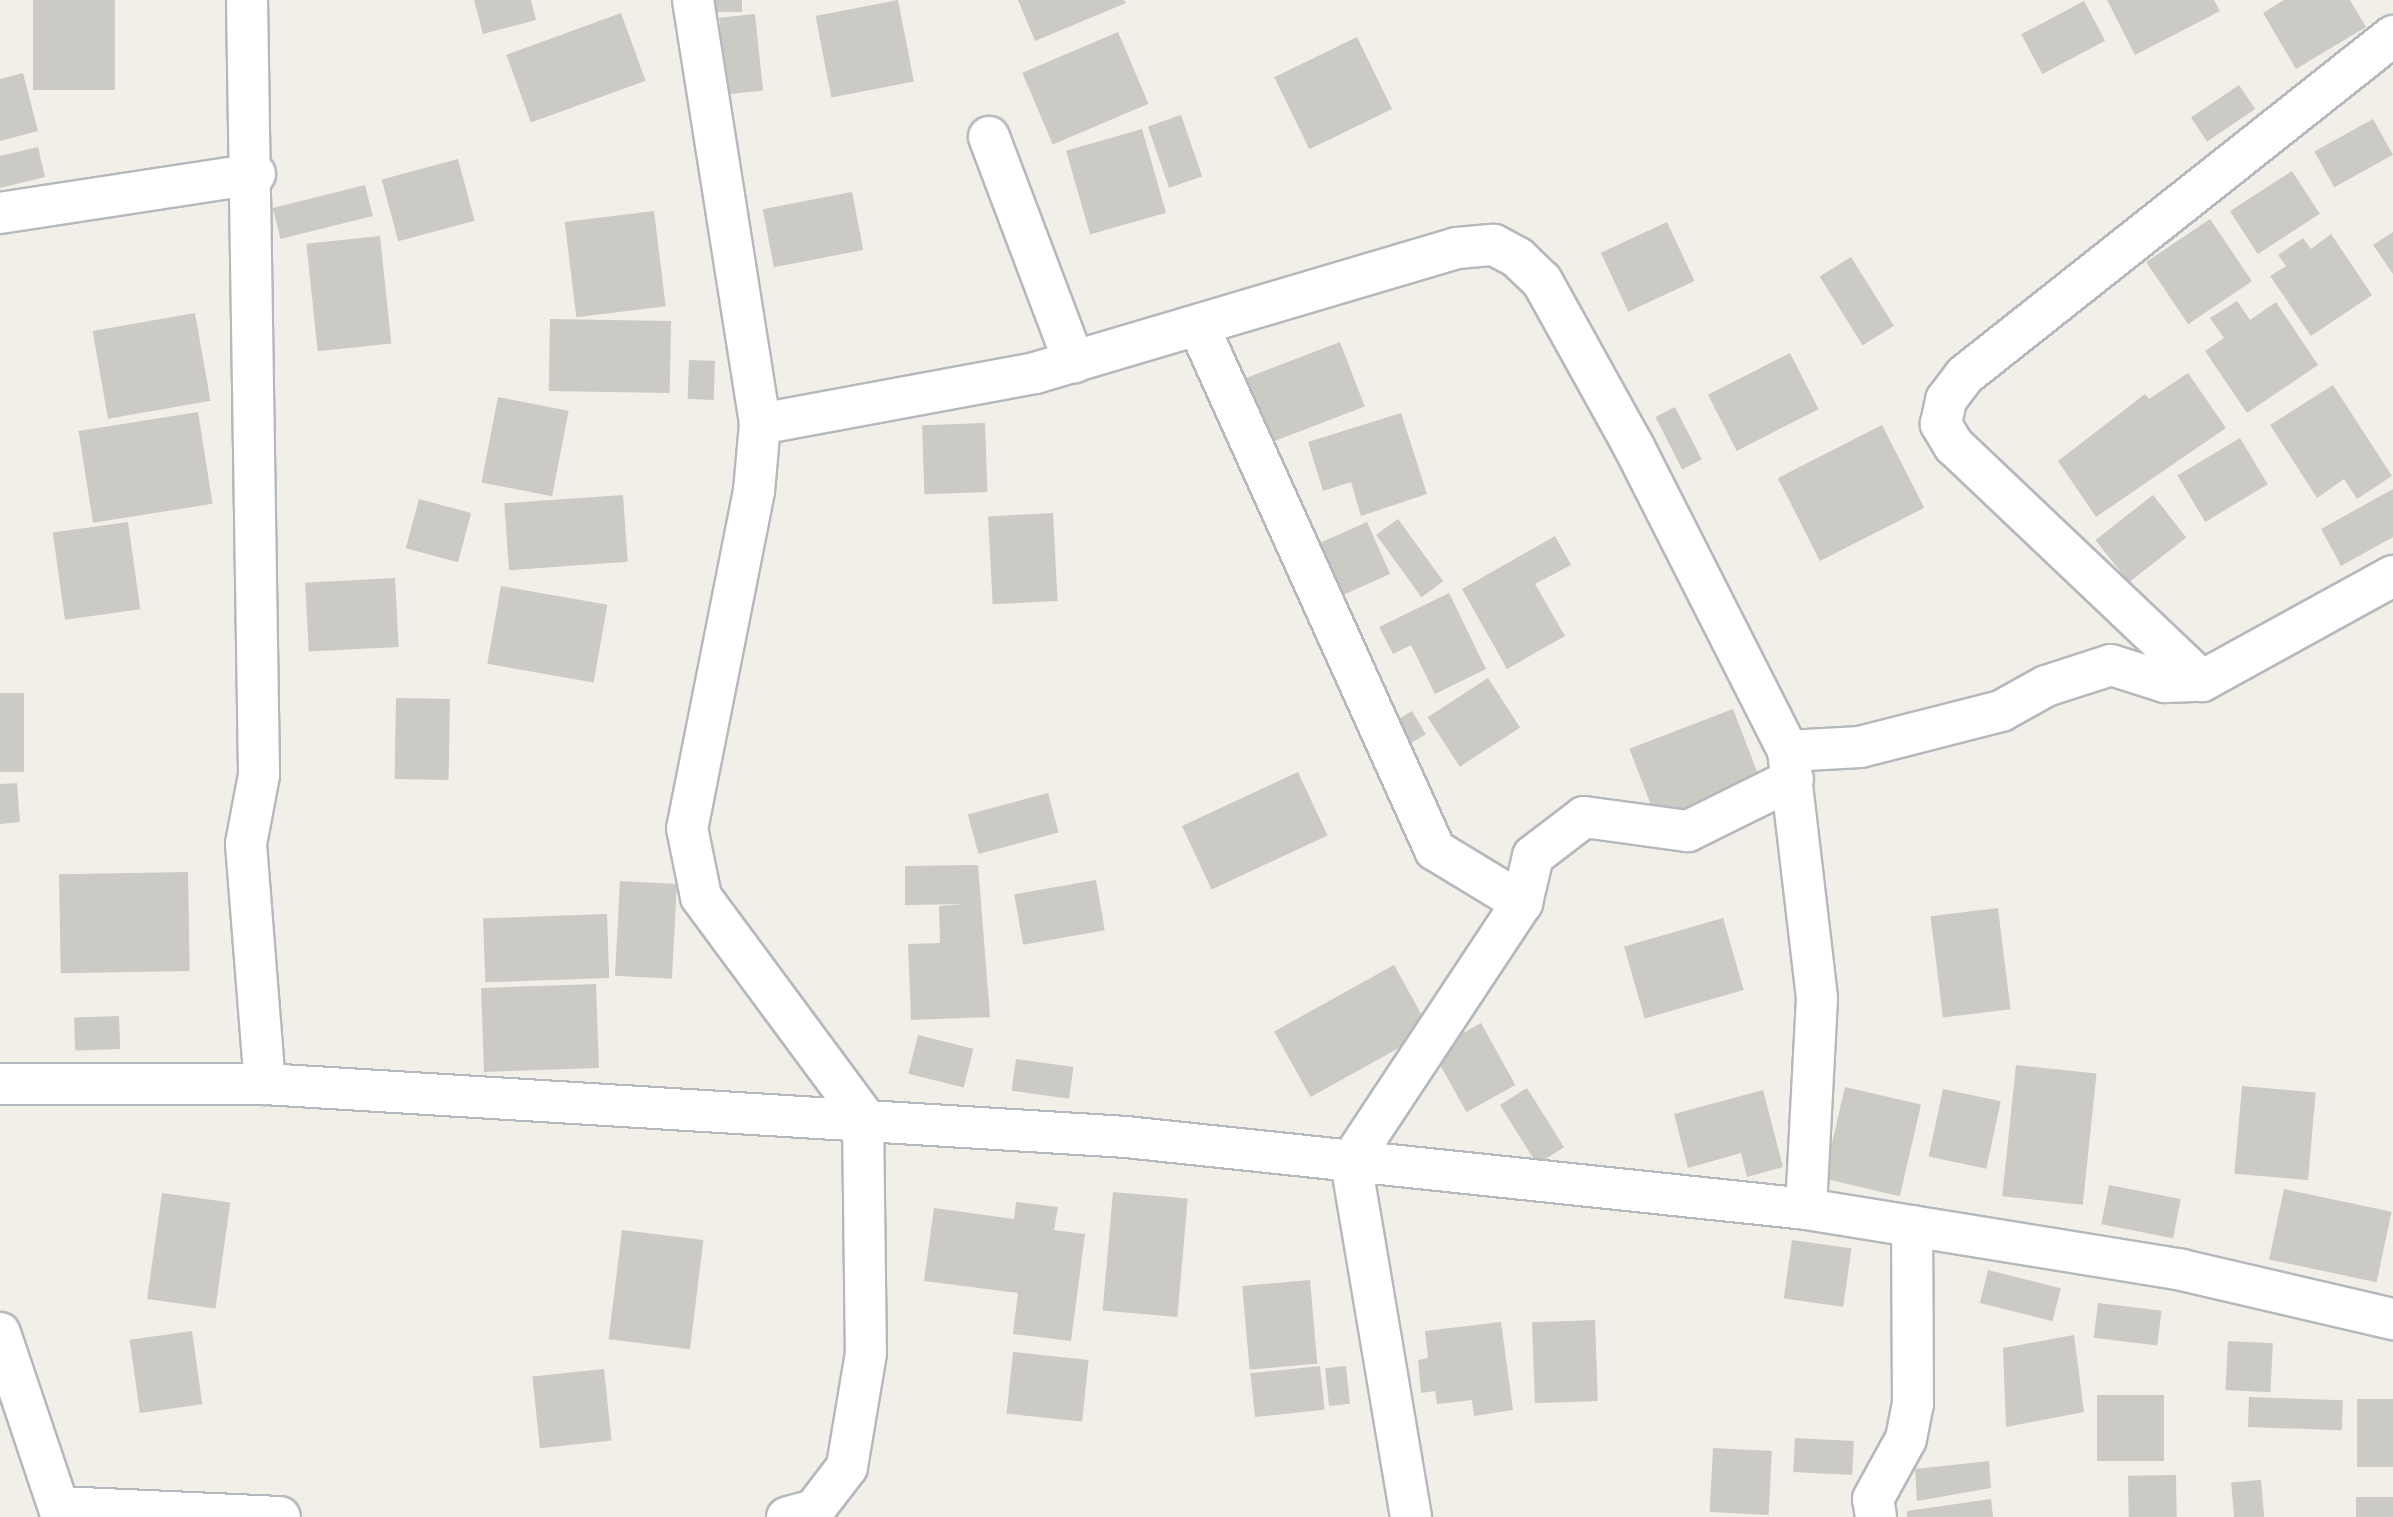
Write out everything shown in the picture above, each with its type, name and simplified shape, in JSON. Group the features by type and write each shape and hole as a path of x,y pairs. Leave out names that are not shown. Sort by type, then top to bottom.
{"street":[{"path":"247,0 255,174 258,775 246,844 265,1084"},
{"path":"692,0 760,424 754,492 687,828 701,897 863,1116 866,1353 848,1467 814,1510 787,1517"},
{"path":"2202,682 1954,446 1940,424 1946,400 1965,376 2393,36"},
{"path":"989,137 1013,187 1074,362"},
{"path":"0,213 255,174"},
{"path":"760,424 1074,362 1457,248 1494,245 1518,258 1542,280 1634,447 1790,765 1817,998 1806,1209"},
{"path":"1198,325 1434,850 1522,903"},
{"path":"1411,1517 1351,1160 1522,903 1533,856 1584,817 1688,831 1790,765 2000,711 2046,686 2111,665 2165,682 2202,682 2393,576"},
{"path":"0,1084 265,1084 863,1116 1351,1160 1806,1209 2182,1270 2393,1319"},
{"path":"1876,1517 1873,1499 1906,1439 1913,1404 1912,1226"},
{"path":"0,1333 60,1512 280,1517"}],"building":[{"path":"33,0 115,0 115,90 33,90"},
{"path":"474,0 531,0 536,20 483,34"},
{"path":"711,0 742,0 742,12 711,12"},
{"path":"898,0 914,81 831,98 816,16"},
{"path":"1018,0 1124,0 1126,3 1035,41"},
{"path":"2107,0 2214,0 2220,11 2135,55"},
{"path":"2284,0 2350,0 2366,27 2296,69 2263,13"},
{"path":"2084,1 2105,41 2042,74 2021,34"},
{"path":"621,13 646,81 531,122 506,55"},
{"path":"755,14 763,91 727,94 719,18"},
{"path":"1118,32 1148,104 1053,144 1022,73"},
{"path":"1357,37 1392,109 1309,149 1274,77"},
{"path":"23,73 38,131 0,141 0,79"},
{"path":"2239,85 2255,109 2207,141 2191,117"},
{"path":"1181,115 1202,176 1169,188 1148,126"},
{"path":"2373,119 2393,155 2334,187 2314,151"},
{"path":"1142,129 1166,213 1090,234 1066,151"},
{"path":"38,147 45,177 0,188 0,156"},
{"path":"458,159 475,221 398,241 382,179"},
{"path":"2292,171 2320,214 2258,254 2230,211"},
{"path":"365,185 373,216 281,239 273,208"},
{"path":"852,192 863,250 774,267 763,209"},
{"path":"654,211 666,306 576,317 565,222"},
{"path":"2210,219 2252,281 2188,324 2146,262"},
{"path":"1667,222 1694,281 1628,312 1601,253"},
{"path":"2393,232 2393,274 2373,245"},
{"path":"2331,234 2372,295 2311,336 2270,276 2286,266 2278,255 2303,238 2311,249"},
{"path":"380,236 391,343 318,351 306,244"},
{"path":"1851,257 1894,326 1863,345 1820,277"},
{"path":"2237,301 2250,320 2276,302 2318,365 2247,413 2205,351 2224,338 2210,318"},
{"path":"195,313 210,401 108,419 93,331"},
{"path":"550,319 671,321 670,393 549,391"},
{"path":"1340,342 1365,406 1270,443 1245,379"},
{"path":"1790,353 1819,409 1737,451 1708,395"},
{"path":"689,360 715,361 714,400 688,399"},
{"path":"2188,373 2226,428 2096,517 2058,461 2145,394 2149,399"},
{"path":"2333,385 2392,476 2357,499 2344,479 2317,498 2270,425"},
{"path":"498,397 569,411 552,496 481,482"},
{"path":"1675,407 1702,460 1682,470 1655,417"},
{"path":"198,412 213,504 93,523 78,431"},
{"path":"1401,413 1427,494 1361,516 1351,482 1323,491 1308,442"},
{"path":"985,423 987,492 924,494 922,425"},
{"path":"1882,425 1924,508 1820,561 1778,478"},
{"path":"2240,438 2268,484 2205,522 2177,476"},
{"path":"2393,489 2393,537 2341,566 2321,529"},
{"path":"623,495 628,562 509,570 504,503"},
{"path":"2153,495 2186,538 2129,582 2095,540"},
{"path":"419,499 471,513 458,562 406,548"},
{"path":"1053,513 1058,601 993,604 988,516"},
{"path":"1398,519 1443,581 1421,597 1376,535"},
{"path":"128,522 140,609 65,620 53,533"},
{"path":"1367,522 1390,574 1339,597 1316,545"},
{"path":"1555,536 1571,565 1535,584 1565,636 1507,669 1462,589"},
{"path":"395,578 399,647 309,652 305,583"},
{"path":"501,586 607,605 594,683 487,664"},
{"path":"1449,593 1486,669 1435,694 1411,645 1393,654 1379,627"},
{"path":"1488,678 1520,727 1460,767 1428,717"},
{"path":"0,693 24,693 24,772 0,772"},
{"path":"396,698 450,699 449,780 395,779"},
{"path":"1733,709 1761,782 1657,822 1629,749"},
{"path":"1412,711 1426,734 1398,751 1385,727"},
{"path":"1298,772 1328,835 1212,890 1182,826"},
{"path":"17,783 20,822 0,824 0,784"},
{"path":"1048,793 1059,833 978,854 968,814"},
{"path":"978,865 990,1017 911,1020 908,944 940,943 939,906 965,904 905,905 905,866"},
{"path":"188,872 190,971 61,973 59,874"},
{"path":"1096,880 1105,930 1023,945 1014,894"},
{"path":"620,881 677,884 672,979 615,976"},
{"path":"1998,908 2010,1009 1943,1018 1931,916"},
{"path":"607,914 609,978 485,982 483,918"},
{"path":"1723,918 1744,990 1645,1018 1624,946"},
{"path":"1394,965 1430,1031 1311,1097 1274,1031"},
{"path":"596,984 599,1068 484,1072 481,988"},
{"path":"119,1016 120,1049 75,1051 74,1018"},
{"path":"1481,1023 1515,1085 1466,1112 1432,1050"},
{"path":"918,1035 973,1049 964,1088 908,1074"},
{"path":"1016,1059 1073,1067 1069,1099 1012,1091"},
{"path":"2016,1065 2097,1073 2083,1205 2002,1196"},
{"path":"2242,1086 2316,1092 2308,1180 2234,1174"},
{"path":"1845,1087 1921,1105 1900,1196 1824,1179"},
{"path":"1527,1088 1564,1147 1537,1164 1500,1105"},
{"path":"1943,1089 2001,1101 1986,1169 1929,1156"},
{"path":"1763,1090 1783,1167 1747,1177 1741,1153 1688,1168 1674,1114"},
{"path":"2109,1185 2181,1199 2173,1238 2101,1224"},
{"path":"2284,1189 2392,1212 2377,1282 2269,1259"},
{"path":"1113,1192 1188,1199 1177,1317 1103,1311"},
{"path":"162,1193 230,1203 215,1309 147,1299"},
{"path":"1016,1202 1058,1207 1054,1230 1085,1234 1071,1341 1013,1334 1018,1293 924,1281 934,1208 1014,1219"},
{"path":"622,1230 703,1240 690,1349 609,1339"},
{"path":"1792,1240 1851,1248 1843,1307 1784,1298"},
{"path":"1988,1270 2061,1288 2053,1321 1980,1303"},
{"path":"1310,1280 1317,1364 1250,1370 1242,1286"},
{"path":"2098,1303 2162,1311 2157,1346 2094,1338"},
{"path":"1595,1320 1598,1401 1535,1403 1532,1322"},
{"path":"1501,1322 1513,1410 1474,1416 1472,1400 1437,1404 1435,1391 1421,1393 1418,1360 1428,1358 1425,1331"},
{"path":"192,1331 202,1404 140,1413 130,1340"},
{"path":"2074,1335 2084,1412 2006,1427 2003,1348"},
{"path":"2228,1341 2273,1343 2270,1392 2225,1390"},
{"path":"1013,1352 1089,1360 1082,1422 1007,1414"},
{"path":"1320,1366 1325,1410 1255,1417 1250,1373"},
{"path":"1346,1366 1350,1404 1329,1406 1325,1368"},
{"path":"604,1369 612,1441 540,1448 532,1377"},
{"path":"2097,1395 2164,1395 2164,1461 2097,1461"},
{"path":"2249,1397 2343,1400 2342,1430 2248,1427"},
{"path":"2357,1399 2393,1399 2393,1467 2357,1467"},
{"path":"1795,1438 1854,1441 1852,1475 1793,1472"},
{"path":"1713,1448 1772,1451 1769,1515 1710,1512"},
{"path":"1989,1461 1991,1488 1917,1501 1915,1469"},
{"path":"2176,1475 2177,1517 2129,1517 2128,1476"},
{"path":"2261,1480 2264,1517 2234,1517 2231,1483"},
{"path":"2356,1497 2393,1497 2393,1517 2356,1517"},
{"path":"1991,1499 1993,1517 1907,1517 1907,1511"}]}
